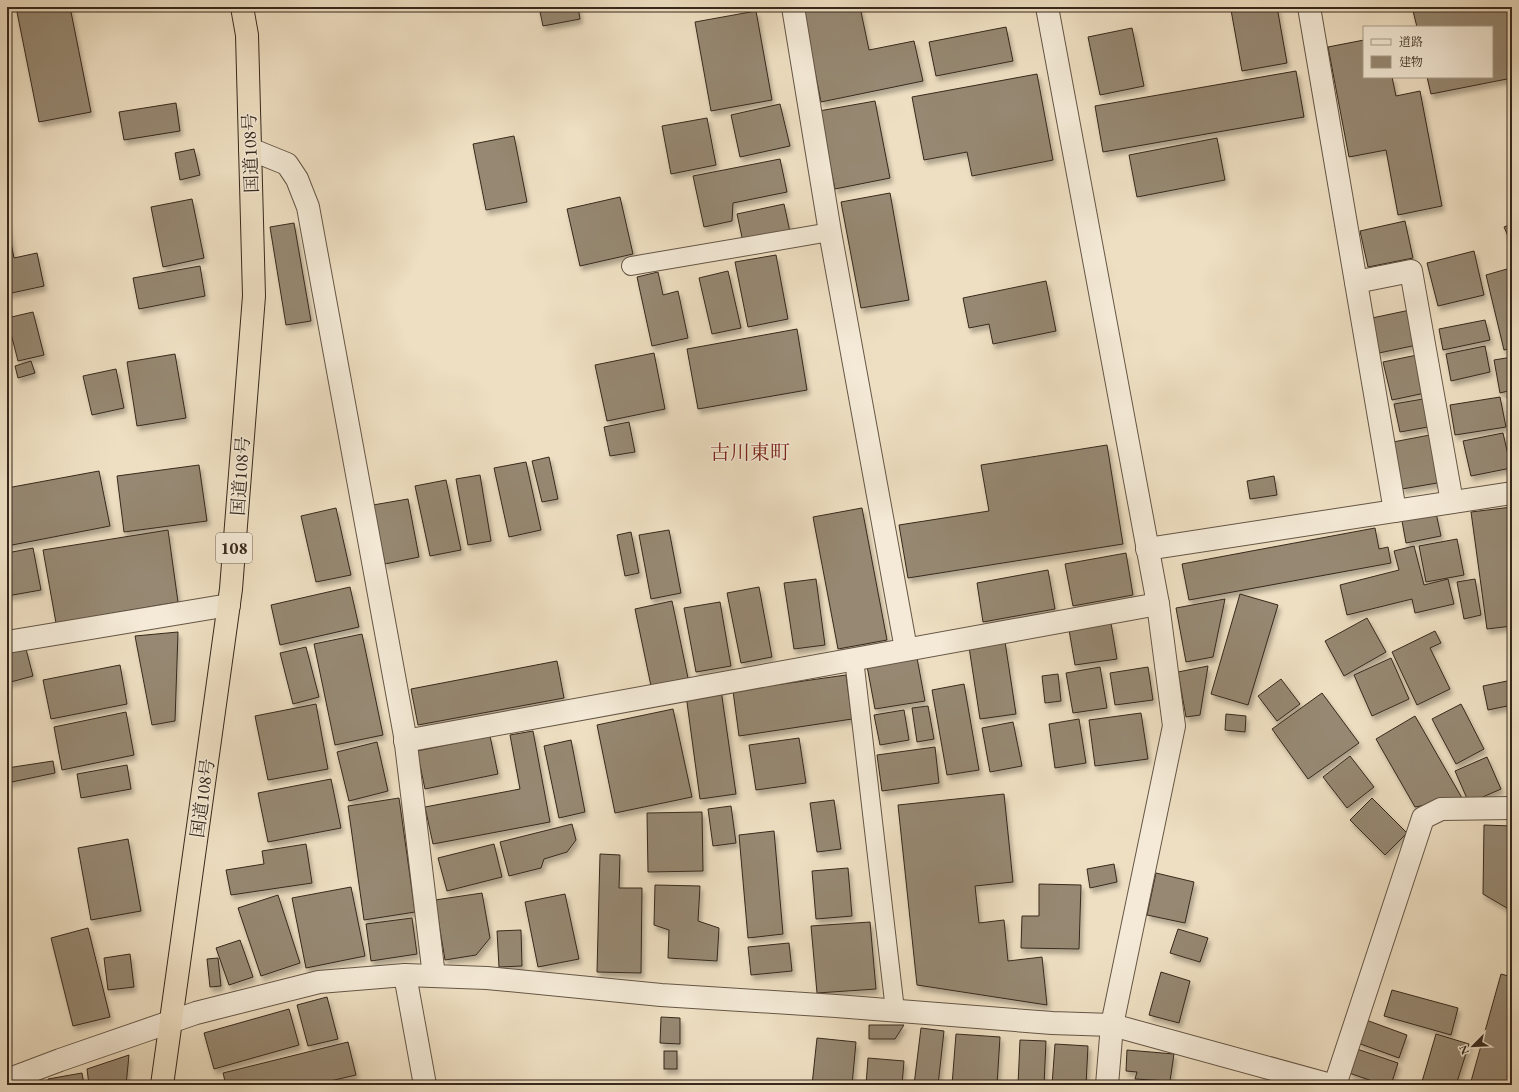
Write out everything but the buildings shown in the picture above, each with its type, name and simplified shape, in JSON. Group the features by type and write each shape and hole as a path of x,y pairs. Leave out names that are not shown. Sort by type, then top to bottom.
{"highway":[{"name":"国道108号","path":"162,1085 229,605 254,296 247,35 242,7"}],"street":[{"path":"793,7 830,232 906,649"},
{"path":"1047,7 1158,604 1174,726 1112,1025 1107,1085"},
{"path":"1308,7 1395,511"},
{"path":"250,149 287,164 297,179 308,206 405,741 434,976"},
{"path":"1356,282 1411,271 1452,502"},
{"path":"1147,549 1512,493"},
{"path":"405,741 854,658 1158,604"},
{"path":"7,642 229,605"},
{"path":"1335,1085 1423,818 1441,809 1512,808"},
{"path":"7,1080 196,1013 319,982 404,975 487,978 661,995 895,1010 1052,1023 1112,1025 1332,1085"},
{"path":"404,975 425,1085"}],"lane":[{"path":"631,266 830,232"},
{"path":"854,658 895,1010"}],"district":[{"name":"古川東町","path":"750,452"}]}
